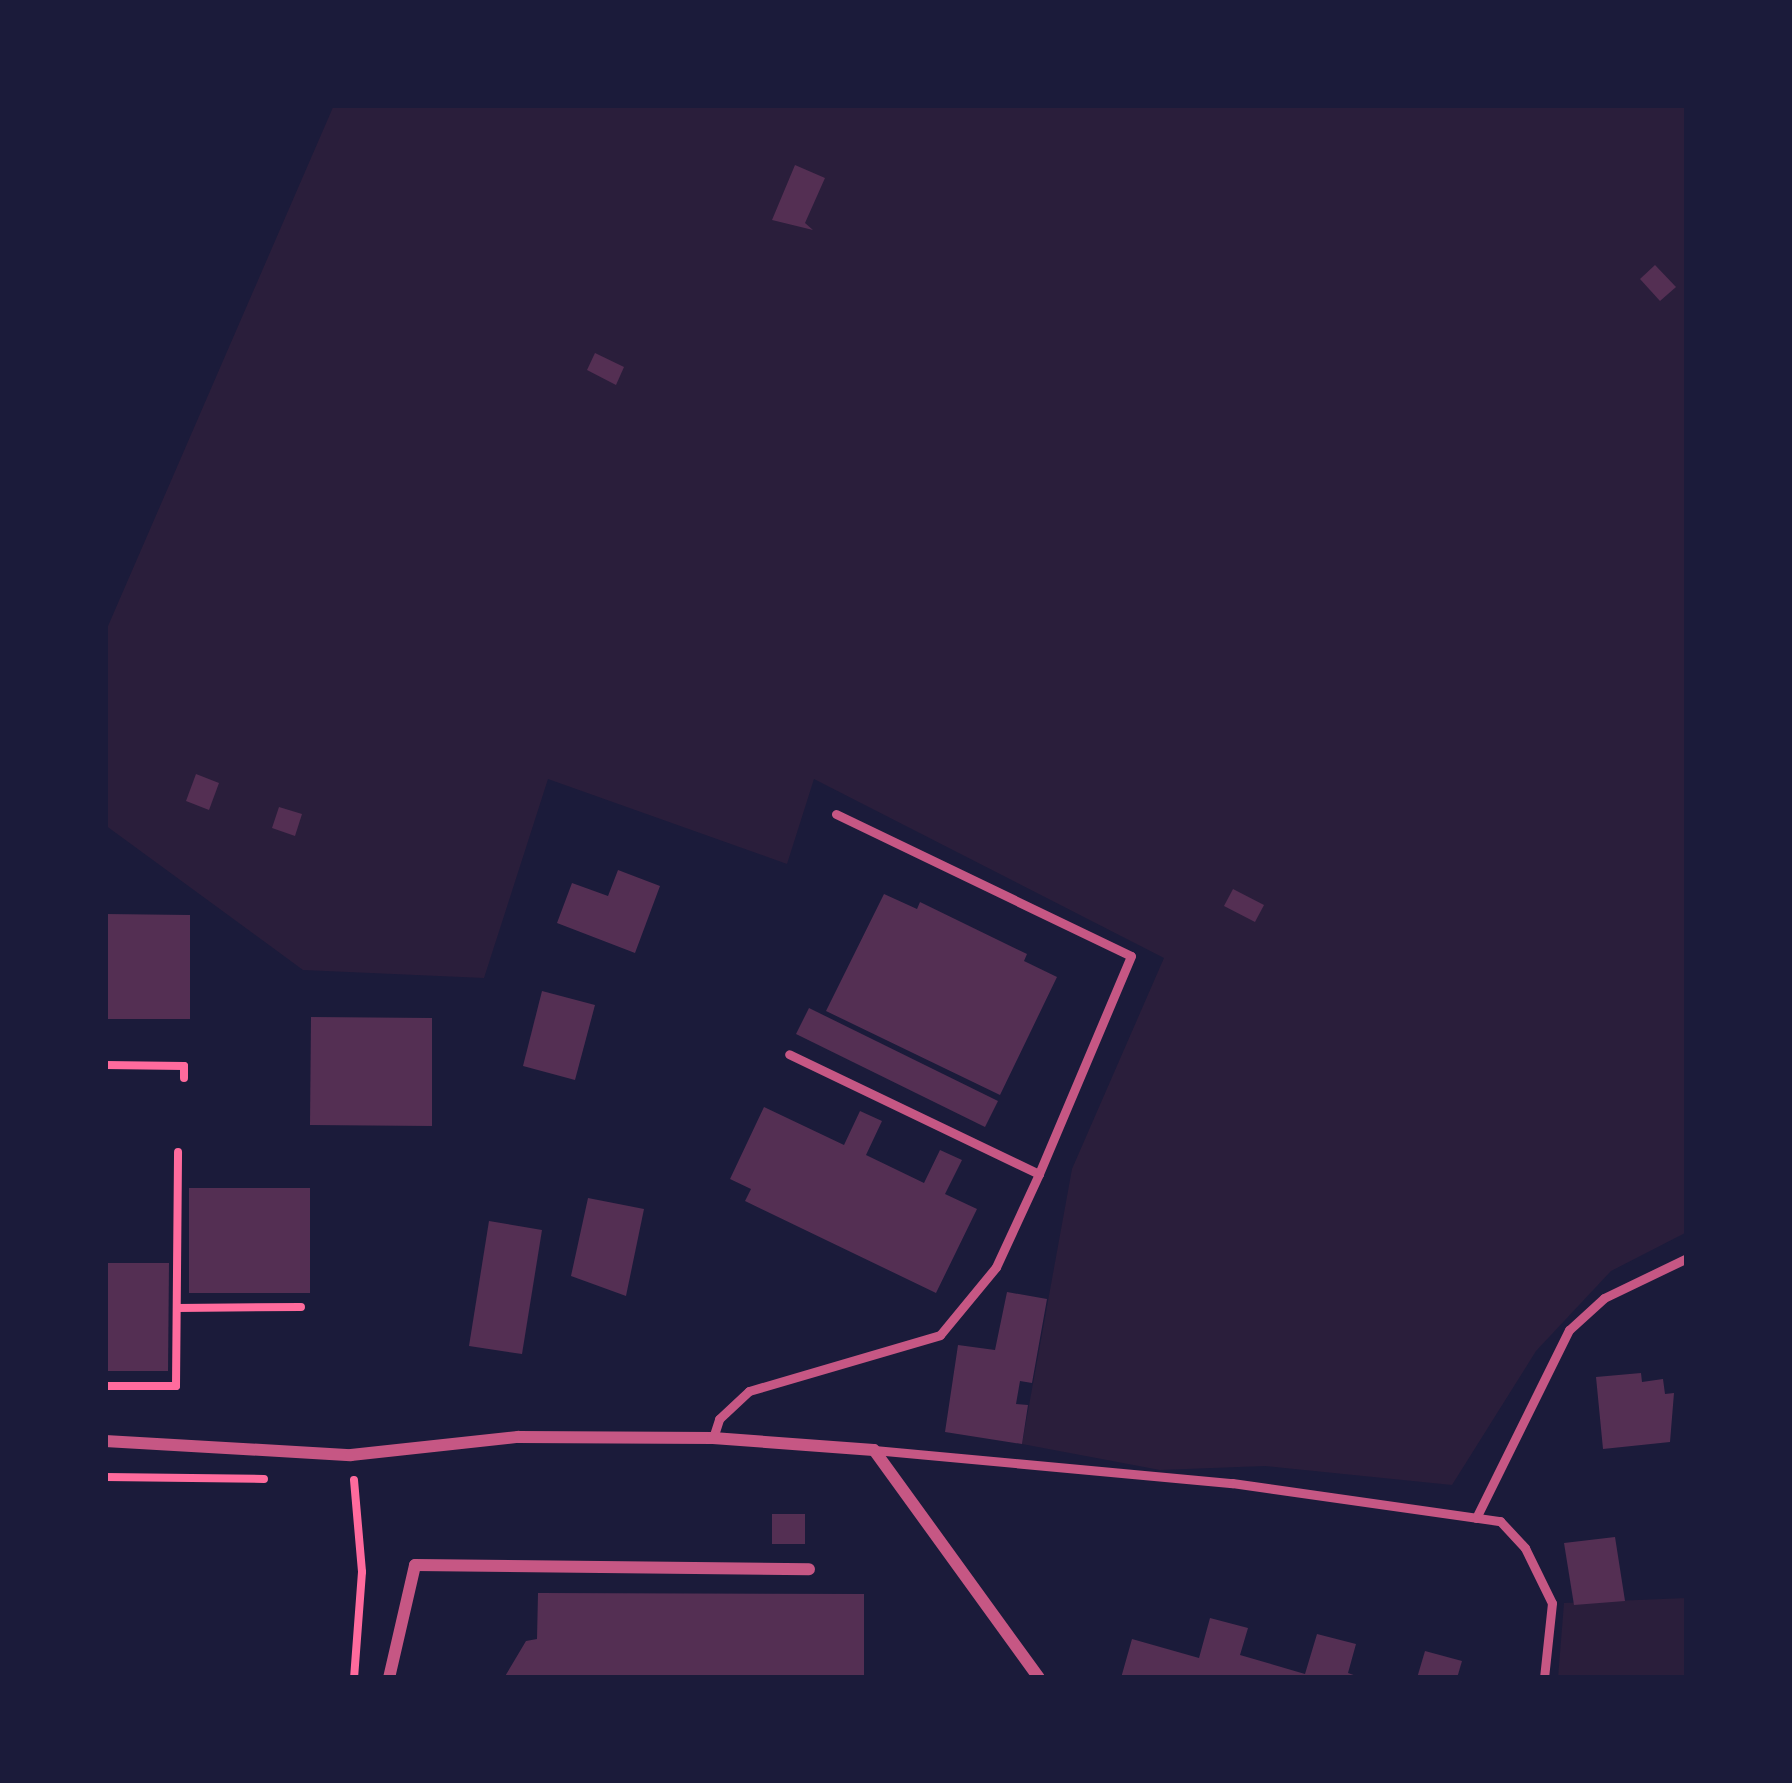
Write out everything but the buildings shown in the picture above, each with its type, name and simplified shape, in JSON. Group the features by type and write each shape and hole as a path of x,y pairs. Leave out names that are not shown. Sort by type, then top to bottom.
{"street":[{"path":"105,1441 351,1455 518,1437 713,1438 874,1450 1039,1678"},
{"path":"388,1678 415,1565 808,1568"}],"lane":[{"path":"713,1438 719,1419 748,1391 940,1335 996,1267 1131,956 836,814"},
{"path":"789,1054 1039,1174"},
{"path":"1475,1518 1569,1330 1604,1298 1687,1258"},
{"path":"874,1450 1232,1483 1500,1521 1525,1548 1552,1603 1544,1678"}],"path":[{"path":"105,1065 184,1066 184,1078"},
{"path":"105,1386 176,1386 178,1152"},
{"path":"176,1308 301,1307"},
{"path":"105,1478 253,1484 284,1470 284,1450"},
{"path":"352,1470 362,1572 354,1678"}],"shaded area":[{"path":"334,105 1687,105 1687,1232 1611,1271 1536,1351 1452,1485 1265,1466 1160,1470 1022,1444 1072,1169 1164,958 814,779 787,864 548,779 484,978 303,970 105,825 105,633"},
{"path":"1687,1598 1687,1678 1558,1678 1564,1603"}]}
